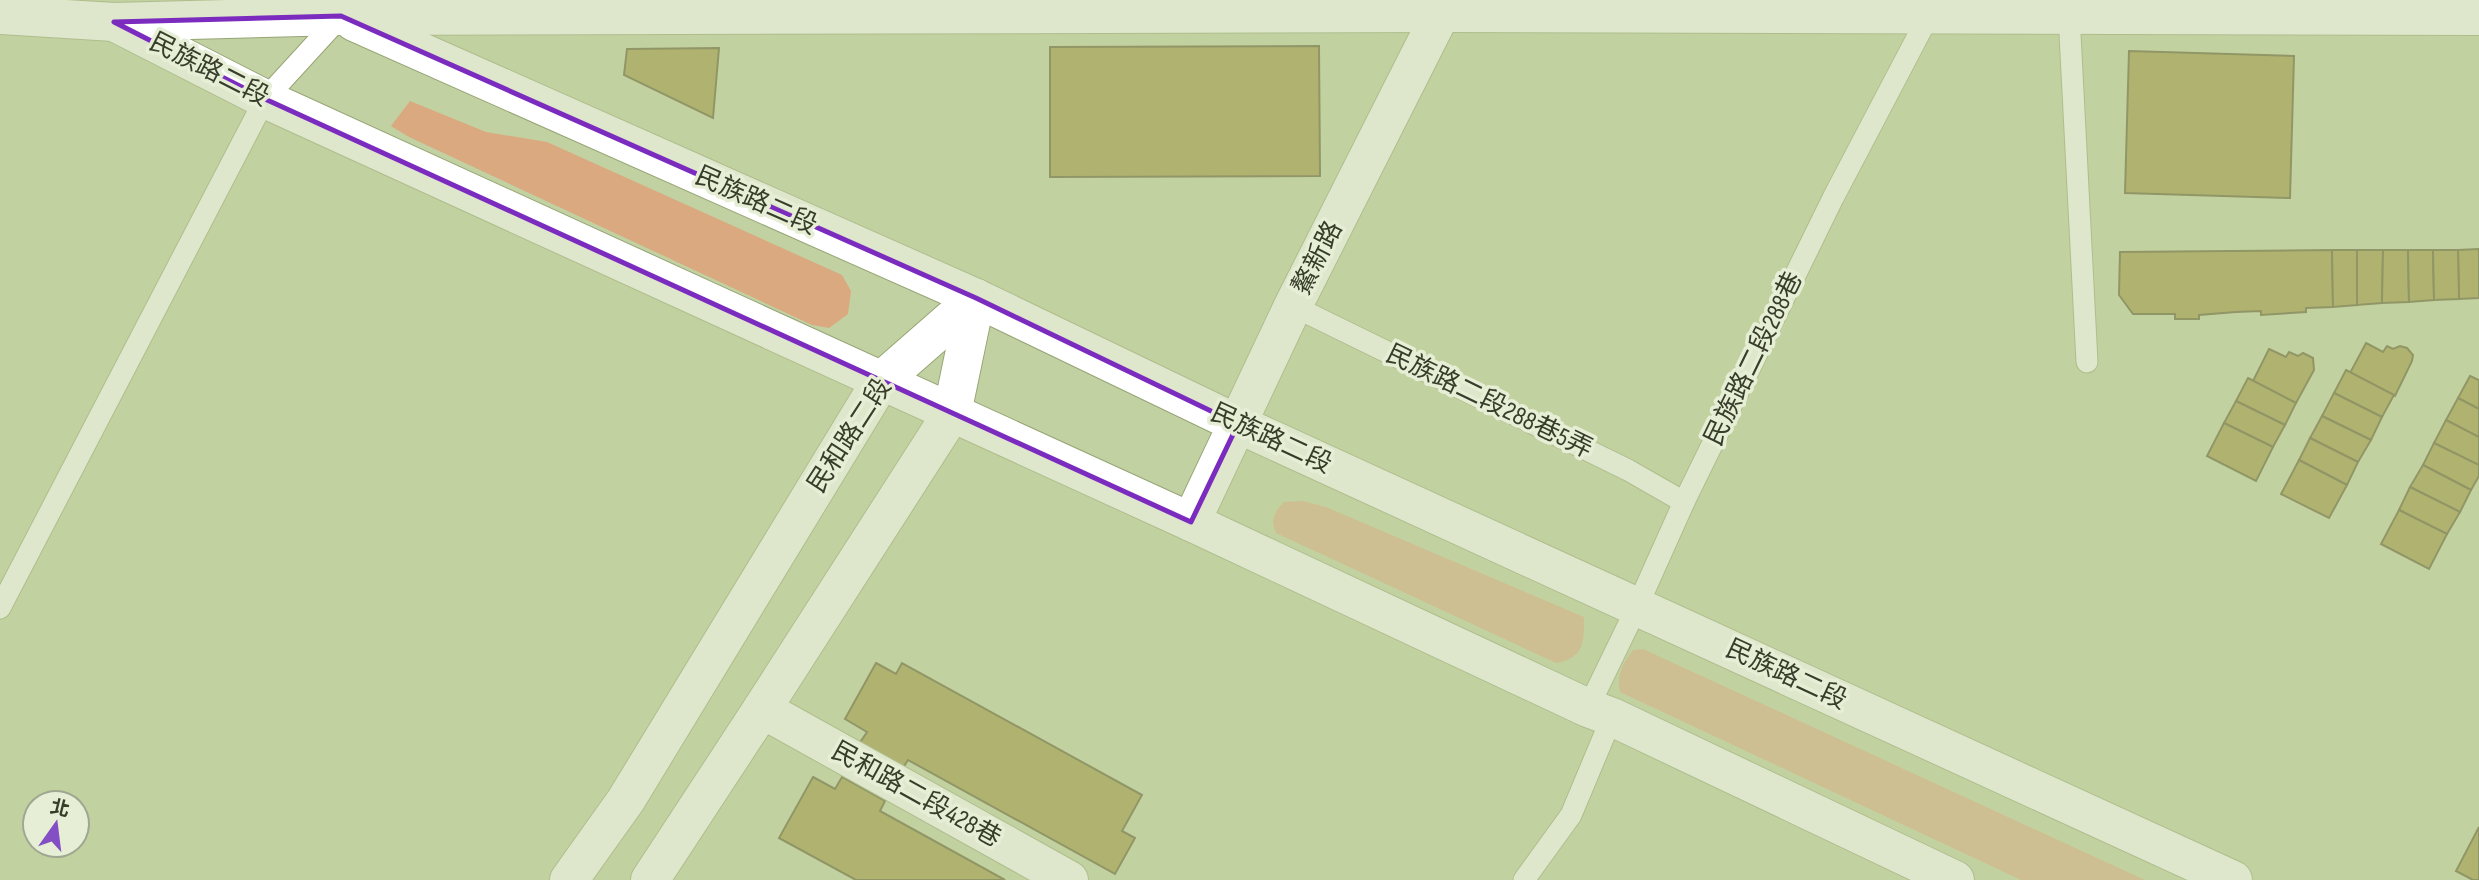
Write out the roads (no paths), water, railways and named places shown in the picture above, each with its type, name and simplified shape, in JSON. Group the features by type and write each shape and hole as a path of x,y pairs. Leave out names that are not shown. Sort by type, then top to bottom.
{"street":[{"name":"民族路二段","path":"65,0 265,99 1191,522 1955,880"},
{"path":"0,15 114,22 324,8 1437,4 1929,15 2069,15 2318,8 2479,16"},
{"name":"鰲新路","path":"1191,522 1437,4"},
{"name":"民族路二段","path":"324,8 976,298 1238,424 2233,880"},
{"path":"650,880 952,413 976,298"},
{"name":"民和路二段","path":"569,880 626,800 881,381 976,298"},
{"name":"民和路二段428巷","path":"762,709 1069,880"}],"lane":[{"path":"0,608 265,99 324,8"},
{"name":"民族路二段288巷","path":"1524,880 1570,815 1600,713 1637,607 1684,502 1833,198 1929,15"},
{"path":"2069,15 2088,362"},
{"name":"民族路二段288巷5弄","path":"1293,306 1628,470 1684,502"}]}
